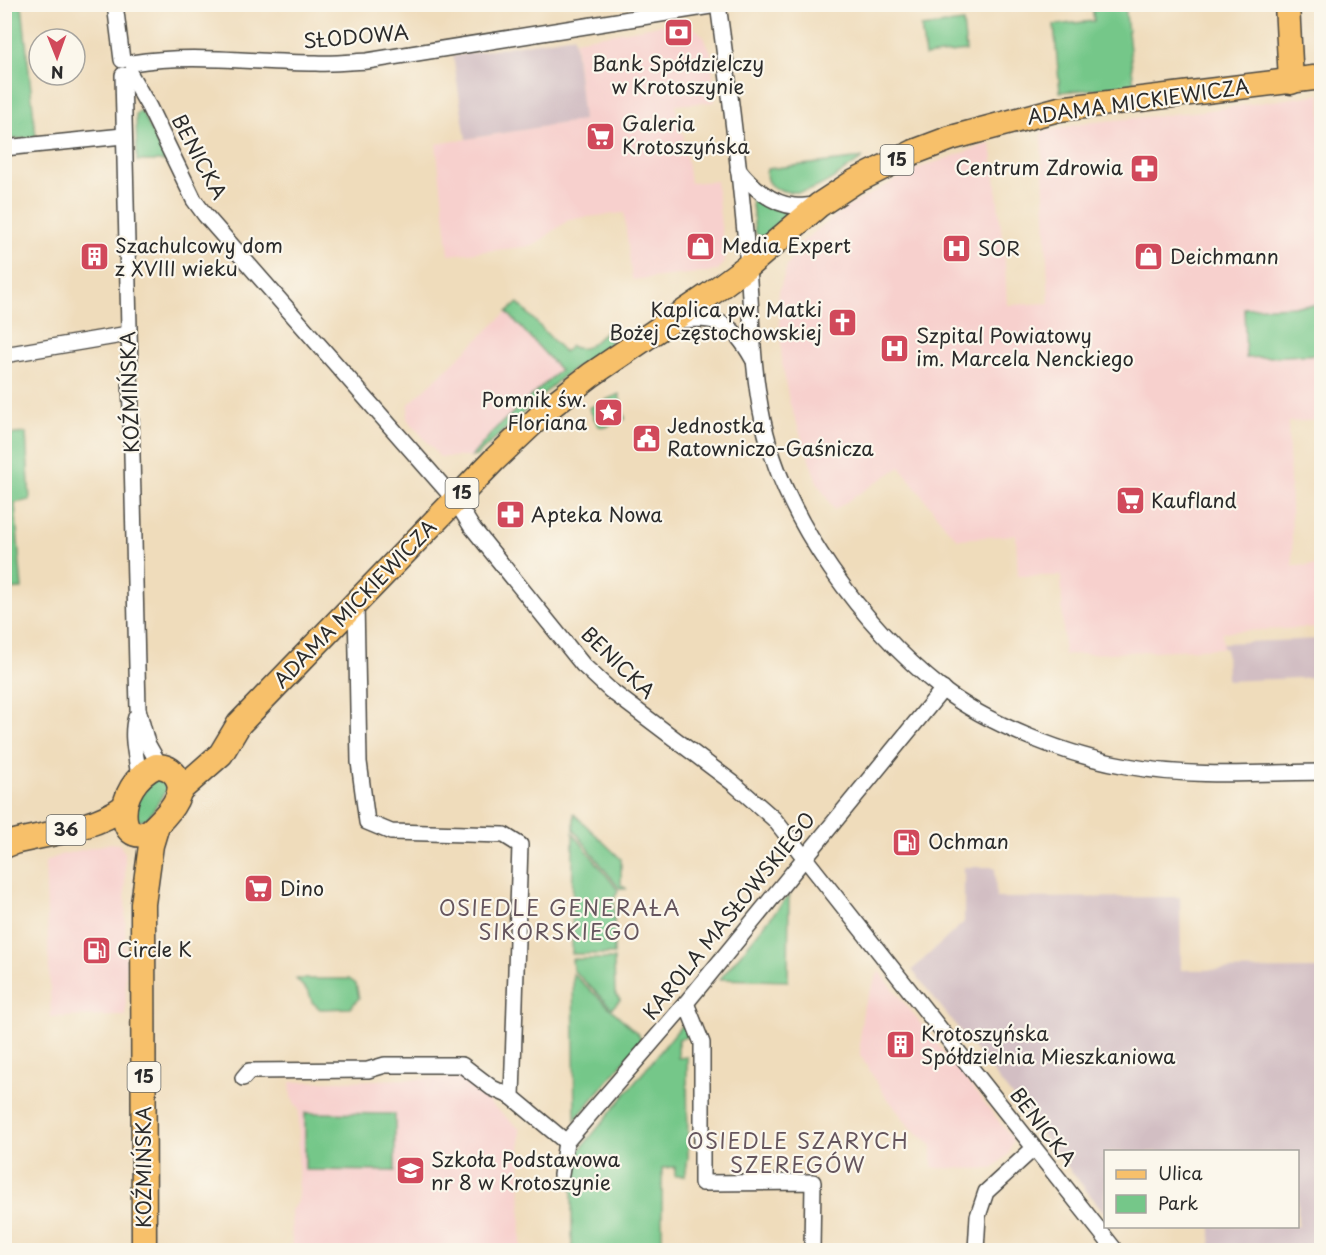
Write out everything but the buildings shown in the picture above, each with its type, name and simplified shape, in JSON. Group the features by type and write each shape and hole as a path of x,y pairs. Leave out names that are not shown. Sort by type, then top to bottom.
{"main road":[{"path":"1287,4 1292,82"},
{"name":"ADAMA MICKIEWICZA","path":"162,776 193,760 217,738 239,724 494,460 551,406 591,375 710,296 819,205 854,182 914,152 975,130 1035,114 1059,109 1322,77"},
{"path":"157,825 145,834 129,822 130,789 162,776"},
{"name":"15","path":"157,825 177,798 162,776"},
{"name":"36","path":"4,846 98,822 112,816 129,822"},
{"name":"36","path":"4,854 24,852 101,833 129,822"},
{"name":"KOŹMIŃSKA","path":"129,822 137,849 139,885 143,904"},
{"name":"KOŹMIŃSKA","path":"144,1251 143,904 151,845 157,825"}],"street":[{"name":"KOŹMIŃSKA","path":"115,4 127,68 123,136 138,709 147,742 162,776"},
{"name":"SŁODOWA","path":"127,68 156,59 317,63 367,61 723,4"},
{"path":"718,5 738,169 755,361 763,422 776,466 805,526 856,602 885,636 943,689 1003,725 1094,759 1170,772 1322,772"},
{"name":"BENICKA","path":"127,68 149,107 194,200 205,215 455,500 471,526 583,665 636,711 733,783 774,819 1115,1251"},
{"path":"4,148 123,136"},
{"path":"738,169 756,188 776,201 793,206 819,205"},
{"path":"672,320 715,320 730,328 744,343 755,361"},
{"path":"4,355 128,334"},
{"path":"356,602 359,762 367,822 391,832 504,835 520,845 512,1097"},
{"name":"KAROLA MASŁOWSKIEGO","path":"566,1142 686,1003 943,689"},
{"name":"KOŹMIŃSKA","path":"138,709 134,724 162,776"},
{"path":"686,1003 702,1043 702,1183 813,1182 812,1251"},
{"path":"243,1078 249,1071 368,1070 385,1065 462,1065 492,1088 512,1097 566,1142 561,1175"},
{"path":"976,1251 978,1216 986,1192 1033,1149"}],"shaded area":[{"name":"Galeria Krotoszyńska","path":"672,23 686,25 698,31 704,37 711,52 715,102 676,105 677,121 680,122 681,133 683,133 690,183 716,181 725,262 717,271 632,280 624,213 570,219 533,246 449,255 436,144 583,120 575,40"},
{"path":"574,36 583,120 466,139 453,56"},
{"path":"1321,94 1321,420 1288,422 1293,566 1321,565 1321,627 1222,632 1223,648 1064,655 1061,576 1018,576 1016,535 958,539 946,527 900,467 834,510 817,482 789,401 782,362 778,295 787,266 800,243 846,208 913,170 991,143 1005,262 1007,305 1049,303 1041,132 1085,123 1203,111"},
{"path":"507,312 560,370 496,428 471,457 440,457 407,419 409,404"},
{"path":"1321,639 1321,677 1227,681 1226,649 1223,648 1223,643"},
{"path":"111,843 119,844 125,853 126,1016 51,1017 45,862 60,855"},
{"path":"964,867 995,867 996,898 1180,897 1181,970 1321,969 1321,1250 1211,1250 1211,1228 1299,1228 1299,1150 1104,1150 1104,1213 912,970 964,922"},
{"path":"879,971 1013,1139 1009,1154 992,1169 932,1168 932,1146 909,1126 884,1094 860,1055 860,1031 864,1005"},
{"name":"Szkoła Podstawowa nr 8 w Krotoszynie","path":"460,1078 520,1129 521,1250 292,1250 291,1210 298,1201 299,1110 291,1097 290,1082"}],"green space":[{"path":"5,5 22,5 27,52 27,87 31,87 36,137 5,140"},
{"path":"1092,5 1125,5 1134,86 1060,92 1054,25 1094,21"},
{"path":"963,22 966,51 925,56 921,27"},
{"path":"140,111 166,161 137,161 136,115"},
{"path":"863,158 832,179 810,190 787,192 775,188 768,182 767,169"},
{"path":"751,194 794,212 765,236 759,236 755,232"},
{"path":"518,303 564,352 571,346 587,347 610,327 613,330 610,343 561,378 476,456 471,457 496,428 560,370 507,312"},
{"path":"1321,305 1321,354 1246,358 1244,308"},
{"path":"619,394 625,419 606,427 598,426 589,408 601,402 605,413 609,415 611,412 606,400"},
{"path":"26,433 30,500 15,503 22,589 5,590 5,435"},
{"path":"152,779 163,781 167,789 148,818 136,822 134,804"},
{"path":"574,814 621,859 621,885 627,889 619,888 574,830"},
{"path":"573,833 618,890 614,899 614,954 572,954"},
{"path":"789,895 788,981 720,979"},
{"path":"572,959 614,959 615,993 620,1000 612,1008 573,970"},
{"path":"573,974 639,1035 641,1041 575,1120"},
{"path":"296,979 349,979 356,984 359,998 350,1008 320,1009 312,1002 309,993"},
{"path":"682,1025 688,1028 692,1036 678,1039 678,1058 687,1057 688,1159 685,1176 675,1176 675,1167 662,1168 662,1250 572,1250 572,1169 578,1152"},
{"path":"305,1113 395,1114 395,1171 305,1170"}],"place":[{"name":"Bank Spółdzielczy w Krotoszynie","path":"678,33"},
{"name":"Galeria Krotoszyńska","path":"601,136"},
{"name":"Centrum Zdrowia","path":"1144,168"},
{"name":"Media Expert","path":"701,246"},
{"name":"SOR","path":"957,249"},
{"name":"Szachulcowy dom z XVIII wieku","path":"94,257"},
{"name":"Deichmann","path":"1149,257"},
{"name":"Kaplica pw. Matki Bożej Częstochowskiej","path":"843,322"},
{"name":"Szpital Powiatowy im. Marcela Nenckiego","path":"895,348"},
{"name":"Pomnik św. Floriana","path":"608,412"},
{"name":"Jednostka Ratowniczo-Gaśnicza","path":"646,438"},
{"name":"Kaufland","path":"1130,501"},
{"name":"Apteka Nowa","path":"510,515"},
{"name":"Ochman","path":"907,842"},
{"name":"Dino","path":"259,889"},
{"name":"Circle K","path":"96,950"},
{"name":"Krotoszyńska Spółdzielnia Mieszkaniowa","path":"900,1045"},
{"name":"Szkoła Podstawowa nr 8 w Krotoszynie","path":"410,1171"}],"district":[{"name":"OSIEDLE GENERAŁA SIKORSKIEGO","path":"560,921"},
{"name":"OSIEDLE SZARYCH SZEREGÓW","path":"798,1154"}]}
